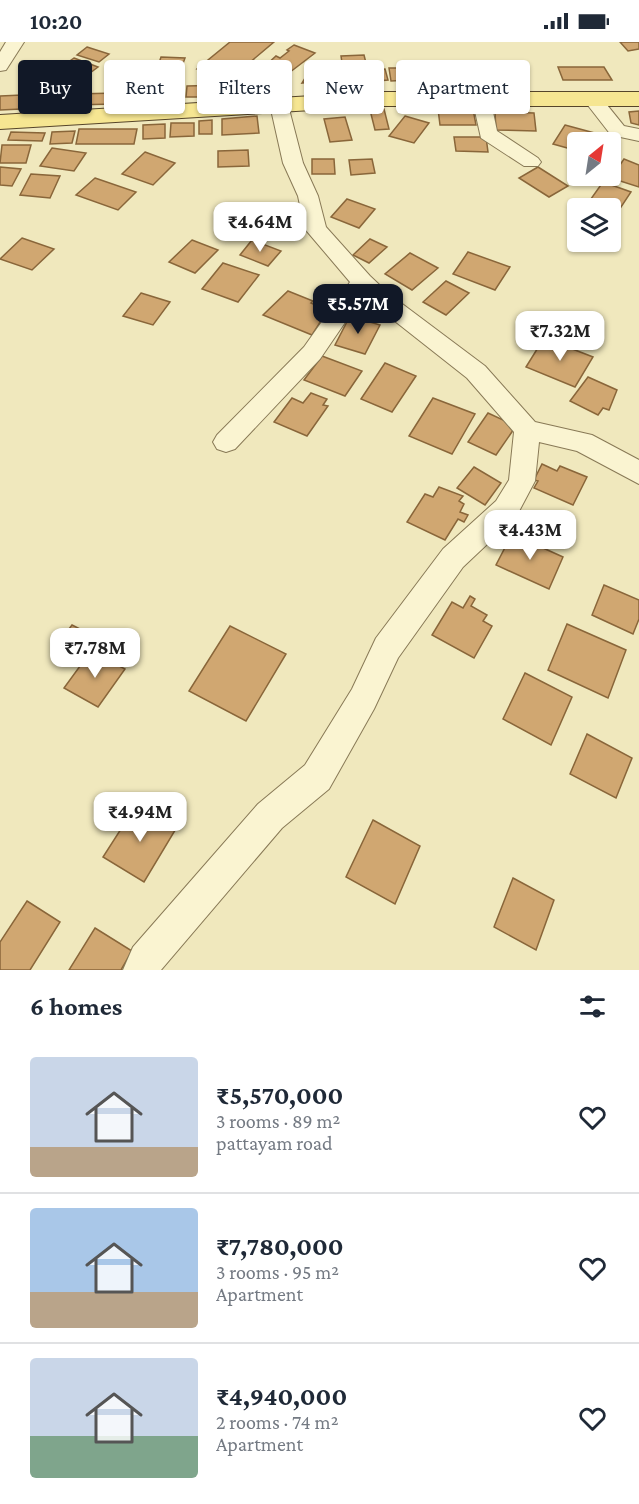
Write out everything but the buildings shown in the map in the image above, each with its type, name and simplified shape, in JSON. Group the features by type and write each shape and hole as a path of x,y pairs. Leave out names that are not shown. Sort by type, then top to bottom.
{"main road":[{"path":"530,98 639,99"},
{"path":"292,104 396,99"},
{"path":"0,122 197,110"}],"street":[{"path":"0,66 15,42"},
{"path":"592,99 618,131 639,135"},
{"path":"281,114 293,163 308,196 316,229 362,281 381,300 476,372 527,430 583,442 639,473"},
{"path":"484,114 488,134 531,162"},
{"path":"226,442 312,353 362,281"},
{"path":"141,970 146,960 270,816 317,777 363,699 387,648 453,558 506,509 522,481 527,430"}]}
